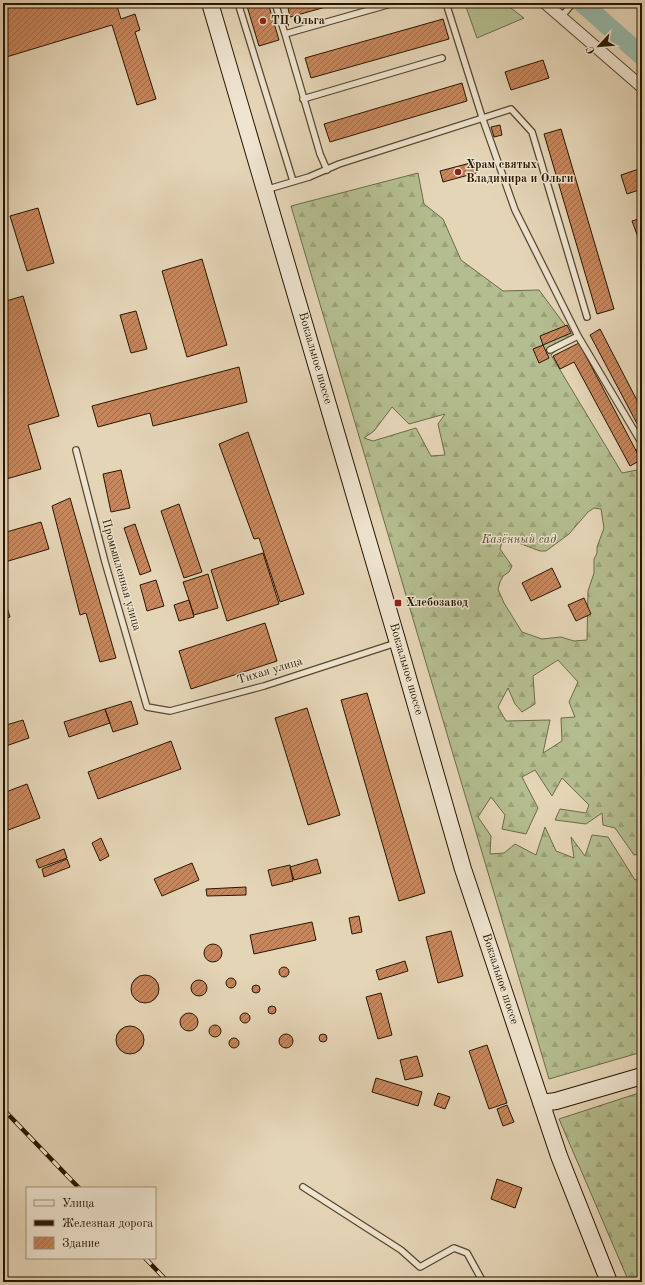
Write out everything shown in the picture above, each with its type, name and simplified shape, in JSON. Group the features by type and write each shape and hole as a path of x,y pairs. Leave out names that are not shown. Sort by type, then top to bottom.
{"main road":[{"name":"Вокзальное шоссе","path":"210,3 463,869 559,1156 609,1282"},
{"path":"541,1103 556,1101 642,1076"}],"street":[{"path":"545,3 642,87"}],"lane":[{"path":"238,3 293,182"},
{"path":"276,3 303,99 320,154 327,170"},
{"path":"284,34 394,3"},
{"path":"446,3 482,117 515,210 578,336 641,442"},
{"path":"561,17 573,3"},
{"path":"303,99 442,58"},
{"path":"265,190 327,170 338,164 482,117 512,109 532,132 587,317"},
{"path":"550,350 578,336"},
{"name":"Промышленная улица","path":"76,450 105,562 147,706"},
{"name":"Тихая улица","path":"147,706 170,710 264,686 398,643"},
{"path":"303,1187 400,1250 420,1267 454,1248 466,1253 483,1282"}],"green space":[{"path":"504,3 524,18 477,38 465,4"},
{"name":"Казённый сад","path":"418,173 424,204 443,219 461,260 503,291 539,290 573,336 551,355 622,473 642,469 642,726 640,732 642,734 642,854 634,855 615,828 603,825 602,813 586,824 555,820 560,809 586,813 589,805 562,778 552,796 535,770 522,777 538,808 526,834 502,829 505,815 491,797 478,817 491,836 490,854 504,853 515,844 536,855 545,827 556,851 574,858 571,837 585,856 592,835 608,837 635,880 642,878 642,1052 549,1079 291,206","holes":["392,407 409,424 445,414 438,424 445,455 431,456 416,428 373,441 364,438 374,431","594,508 601,509 604,528 597,547 597,553 594,559 594,573 588,591 587,640 574,641 561,637 542,639 522,632 504,603 498,589 503,576 509,572 512,566 500,549 502,542 508,539 540,551 546,551 569,534 588,512","558,660 578,682 569,702 575,717 561,718 562,741 543,753 550,720 506,721 498,707 508,688 515,704 522,712 535,704 533,676"]},
{"path":"642,1092 642,1282 629,1282 559,1119"}],"building":[{"path":"3,3 116,3 121,19 135,14 140,30 135,32 156,99 137,105 112,25 3,58"},
{"name":"ТЦ Ольга","path":"246,3 268,3 279,40 259,46"},
{"path":"287,3 340,3 290,17"},
{"path":"443,19 449,39 311,78 305,58"},
{"path":"543,60 549,78 511,90 505,72"},
{"path":"462,83 467,101 330,142 324,124"},
{"path":"500,125 502,135 494,137 491,127"},
{"path":"561,129 614,309 597,314 544,134"},
{"name":"Храм святых Владимира и Ольги","path":"474,162 476,173 443,182 440,171"},
{"path":"642,168 642,189 627,194 621,175"},
{"path":"38,208 54,263 27,271 10,216"},
{"path":"642,218 642,239 639,240 632,221"},
{"path":"202,259 227,345 187,357 162,271"},
{"path":"639,289 642,289 642,309 640,309"},
{"path":"23,296 59,416 28,425 41,469 3,480 3,302"},
{"path":"136,311 147,349 131,353 120,315"},
{"path":"567,325 571,333 543,345 540,336"},
{"path":"600,329 642,410 642,433 590,335"},
{"path":"579,343 641,460 630,466 574,362 560,369 553,356"},
{"path":"543,345 549,358 539,363 533,349"},
{"path":"239,367 247,402 153,426 150,413 98,427 92,406"},
{"path":"248,432 304,594 280,602 259,538 254,539 219,444"},
{"path":"642,447 642,459 641,460 636,450"},
{"path":"121,470 130,508 111,512 103,474"},
{"path":"70,498 116,658 100,662 86,613 80,615 52,506"},
{"path":"179,504 202,572 184,578 161,511"},
{"path":"41,522 49,549 5,562 3,555 3,533"},
{"path":"135,524 151,571 140,575 124,528"},
{"path":"263,553 279,604 227,621 211,570"},
{"path":"552,568 561,587 531,601 522,583"},
{"path":"208,574 218,608 194,615 183,582"},
{"path":"156,580 164,606 147,611 140,585"},
{"path":"3,595 10,617 3,619"},
{"path":"584,598 591,614 576,621 568,605"},
{"path":"189,600 194,617 179,621 174,605"},
{"path":"265,623 277,661 191,689 179,651"},
{"path":"367,693 425,893 399,901 341,700"},
{"path":"131,701 138,724 113,732 105,709"},
{"path":"307,708 340,815 308,825 275,718"},
{"path":"105,709 110,723 69,737 64,722"},
{"path":"23,720 29,738 3,747 3,726"},
{"path":"171,741 181,769 98,799 88,772"},
{"path":"27,784 40,818 3,832 3,793"},
{"path":"101,838 109,856 100,861 92,843"},
{"path":"64,849 67,858 39,868 36,860"},
{"path":"67,859 70,867 44,877 42,869"},
{"path":"317,859 321,873 294,880 290,867"},
{"path":"192,863 199,880 162,896 154,879"},
{"path":"290,865 293,881 272,886 268,870"},
{"path":"246,887 246,895 207,896 206,889"},
{"path":"359,916 362,932 352,934 349,918"},
{"path":"312,922 316,940 254,954 250,935"},
{"path":"451,931 463,976 438,983 426,937"},
{"path":"209,944 217,944 222,949 220,960 217,962 209,962 204,957 204,949"},
{"path":"405,961 408,971 379,980 376,970"},
{"path":"282,967 286,967 288,968 288,976 282,977 279,974 279,970"},
{"path":"145,975 155,979 159,989 155,999 145,1003 135,999 131,989 135,979"},
{"path":"229,978 233,978 235,979 235,987 229,988 226,985 226,981"},
{"path":"199,980 206,985 207,988 202,995 199,996 192,991 191,988 196,981"},
{"path":"256,985 259,986 259,992 256,993 253,992 252,989 253,986"},
{"path":"381,993 392,1035 378,1039 366,997"},
{"path":"272,1006 275,1007 275,1013 272,1014 269,1013 268,1010 269,1007"},
{"path":"185,1013 193,1013 198,1018 196,1029 193,1031 185,1031 180,1026 180,1018"},
{"path":"243,1013 247,1013 249,1014 249,1022 243,1023 240,1020 240,1016"},
{"path":"213,1025 217,1025 221,1031 217,1037 213,1037 209,1033 209,1029"},
{"path":"130,1026 140,1030 144,1040 140,1050 130,1054 120,1050 116,1040 120,1030"},
{"path":"286,1034 291,1036 293,1041 291,1046 286,1048 281,1046 279,1041 281,1036"},
{"path":"323,1034 326,1035 326,1041 323,1042 320,1041 319,1038 320,1035"},
{"path":"232,1038 236,1038 238,1039 238,1047 232,1048 229,1045 229,1041"},
{"path":"487,1045 507,1103 489,1109 469,1051"},
{"path":"417,1056 423,1076 405,1080 400,1060"},
{"path":"376,1078 422,1092 418,1106 372,1092"},
{"path":"438,1093 450,1097 445,1109 434,1105"},
{"path":"507,1105 514,1122 503,1126 497,1109"},
{"path":"497,1179 522,1188 515,1208 491,1199"}],"waterway":[{"path":"582,3 642,56"}],"railway":[{"path":"3,1109 78,1187"},
{"path":"146,1259 168,1282"}],"place":[{"name":"ТЦ Ольга","path":"263,21"},
{"name":"Храм святых Владимира и Ольги","path":"458,172"},
{"name":"Хлебозавод","path":"398,603"}]}
